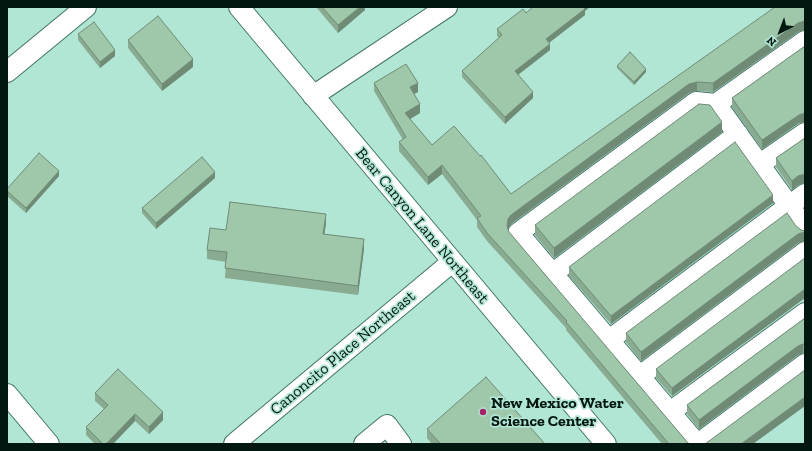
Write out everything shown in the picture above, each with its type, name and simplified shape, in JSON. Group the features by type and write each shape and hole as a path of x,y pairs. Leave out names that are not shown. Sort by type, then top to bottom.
{"street":[{"path":"7,72 86,7"},
{"name":"Bear Canyon Lane Northeast","path":"239,7 606,444"},
{"path":"313,96 447,7"},
{"path":"805,41 716,104 696,102 518,233 698,444 805,364"},
{"path":"716,104 805,228"},
{"path":"760,164 805,133"},
{"path":"552,274 738,134"},
{"path":"609,340 805,194"},
{"path":"640,376 805,252"},
{"name":"Canoncito Place Northeast","path":"234,444 452,262"},
{"path":"670,412 805,313"},
{"path":"7,394 49,444"},
{"path":"364,444 387,425 401,444"}],"building":[{"path":"322,7 360,7 338,25"},
{"path":"533,7 583,7 585,9 546,39 550,44 515,71 533,92 505,117 462,71 502,35 497,29 523,9 526,13"},
{"path":"775,7 805,7 805,21 798,23 713,83 697,82 689,84 511,215 508,219 507,226 509,232 690,444 669,444 566,322 567,321 487,233 477,218 481,216 442,165 428,177 399,142 406,137 374,83 406,64 418,83 410,87 420,104 405,113 432,145 454,126 480,156 481,155 511,194"},
{"path":"158,16 193,59 162,84 128,40"},
{"path":"94,22 115,50 100,62 78,34"},
{"path":"805,46 805,113 799,115 762,140 732,98"},
{"path":"630,52 646,69 634,82 617,66"},
{"path":"699,104 710,105 722,122 554,248 535,225"},
{"path":"805,138 805,174 798,176 792,181 776,158"},
{"path":"735,142 773,195 611,316 569,267"},
{"path":"39,153 59,171 26,208 7,191 7,189"},
{"path":"202,157 215,172 156,223 142,208"},
{"path":"230,202 326,214 323,234 364,239 358,286 225,268 227,252 207,250 210,228 226,230"},
{"path":"787,213 796,226 805,232 798,234 641,352 626,333"},
{"path":"805,258 805,289 672,388 656,369"},
{"path":"805,318 805,344 798,346 699,420 687,405"},
{"path":"118,369 163,412 149,427 135,414 106,444 103,444 86,427 108,405 95,393"},
{"path":"805,370 805,397 741,444 705,444"},
{"name":"New Mexico Water Science Center","path":"486,377 545,444 441,444 427,429"}],"place":[{"name":"New Mexico Water Science Center","path":"483,412"}]}
